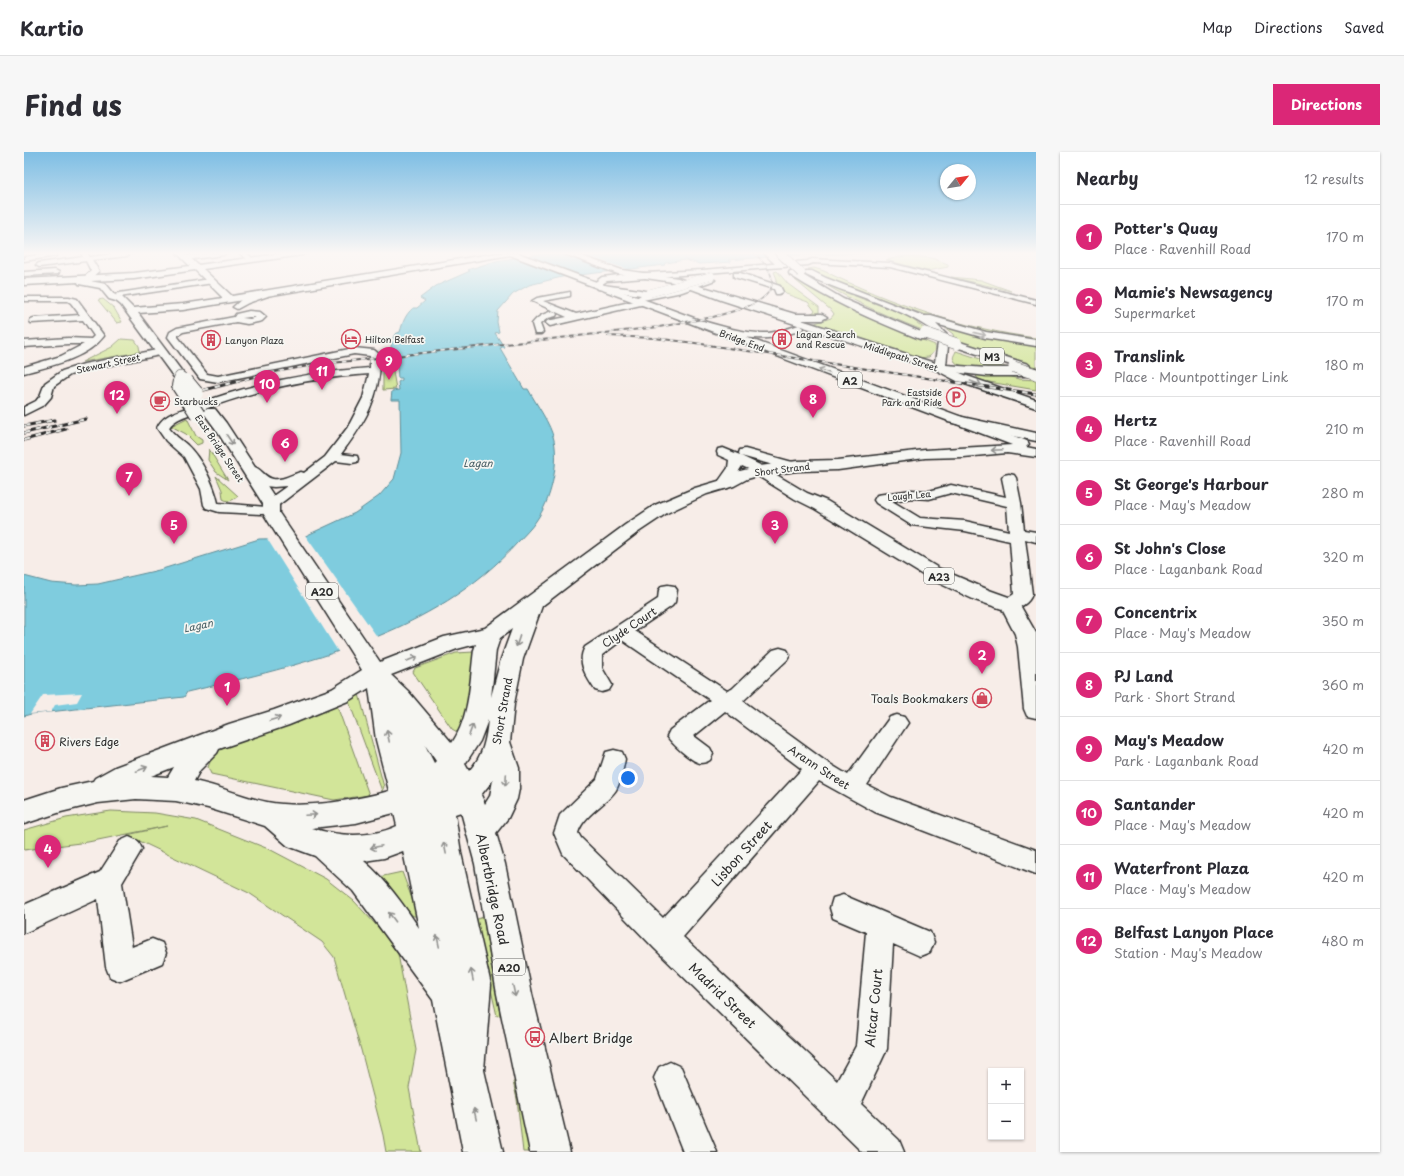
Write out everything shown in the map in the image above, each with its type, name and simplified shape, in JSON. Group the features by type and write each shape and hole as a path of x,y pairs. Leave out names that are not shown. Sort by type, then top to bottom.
{"main road":[{"name":"East Bridge Street","path":"123,300 180,377 179,386 204,413 250,470 264,505"},
{"path":"141,323 145,318 152,315 183,307 226,300"},
{"name":"Bridge End","path":"635,300 701,324 745,337 953,419 1036,448"},
{"name":"Middlepath Street","path":"729,300 799,325 940,368 962,379 1036,404"},
{"path":"738,300 794,316 823,313 799,325"},
{"name":"M3","path":"836,300 887,323 1014,367 1034,371"},
{"path":"872,300 924,320 942,333 944,337 940,368 987,372 1034,371"},
{"path":"132,311 183,307"},
{"path":"892,307 998,338 1036,343"},
{"name":"M3","path":"956,346 1034,371"},
{"name":"East Bridge Street","path":"204,413 359,647"},
{"name":"Bridge End","path":"953,419 1030,436"},
{"name":"Short Strand","path":"925,454 962,439 964,430 953,419"},
{"name":"Short Strand","path":"491,634 503,624 532,605 631,529 661,509 701,491 726,484 753,482 776,472 925,454 963,453 1007,449 1036,453"},
{"name":"Short Strand","path":"776,472 812,486 838,465"},
{"name":"A23","path":"776,472 801,496 812,486 933,573 982,595 1023,598"},
{"path":"1023,598 1026,634 1029,647 1036,709"},
{"name":"Short Strand","path":"325,846 347,849 367,848 396,841 413,834 441,816 467,793 490,766 498,743 503,693 520,633 532,605"},
{"path":"94,791 124,775 238,731 280,718 340,695 377,676 452,642 491,634"},
{"path":"466,1069 474,985 446,853 441,816 443,786 452,763 467,741 477,716 485,650 491,634"},
{"name":"Albertbridge Road","path":"359,647 377,676 400,697 432,735 452,763 467,793 481,829 498,902 526,1051 550,1152"},
{"name":"Albertbridge Road","path":"377,676 389,740 425,880 483,1152"},
{"path":"400,697 402,724 420,761 430,794 413,834"},
{"path":"175,789 192,762 213,741"},
{"path":"481,829 495,814 506,796 506,766 498,743"},
{"path":"24,812 94,791 139,788 175,789 204,794 272,815 311,816 360,811 384,805 403,798 428,784 452,763"},
{"path":"272,815 298,837 325,846 364,881 449,993"}],"street":[{"path":"24,370 67,357 94,342 99,336 74,301 71,300"},
{"path":"231,300 237,306 241,317 180,330 173,334 173,337 204,377 226,378 354,351 371,352 375,355 375,371 369,398 354,428 331,459 264,505 226,509 211,505 210,494 205,484 185,450 165,432 163,428 165,423 213,401 271,384 323,375 375,371"},
{"path":"237,306 246,300"},
{"path":"541,300 536,301 575,317"},
{"path":"550,323 614,309 644,300"},
{"path":"614,309 626,314"},
{"path":"538,332 536,324 540,319 553,314"},
{"path":"34,321 86,317"},
{"path":"540,319 563,329"},
{"path":"799,325 785,332 745,337 747,330 768,326 799,325"},
{"path":"768,326 785,332"},
{"path":"24,344 68,341 94,342"},
{"path":"62,355 78,342"},
{"name":"Stewart Street","path":"24,412 40,403 45,397 49,385 66,373 84,367 164,354"},
{"path":"734,453 776,472"},
{"path":"734,453 776,472"},
{"path":"726,484 735,468 734,453"},
{"path":"250,470 259,473 267,482 279,483 301,476 331,459 352,459"},
{"path":"1009,478 1018,535 1023,598"},
{"name":"Lough Lea","path":"1014,503 951,489 929,495 912,494 882,498 881,500 911,520 928,524 950,540 951,525 1036,537"},
{"name":"Clyde Court","path":"602,685 592,668 592,652 666,602 668,590"},
{"name":"Arann Street","path":"623,632 727,701 817,768 852,789 883,805 1036,862"},
{"path":"702,754 678,736 715,707 739,694 780,655"},
{"path":"852,789 897,723"},
{"name":"Madrid Street","path":"614,759 607,784 578,812 569,823 566,833 572,846 664,938 887,1152"},
{"name":"Lisbon Street","path":"664,938 817,768"},
{"path":"24,919 109,881 129,850"},
{"path":"109,881 120,967 152,953"},
{"path":"843,908 880,926 920,942"},
{"name":"Altcar Court","path":"841,1108 871,1050 880,926"},
{"path":"670,1078 700,1152"}],"green space":[{"path":"98,300 104,300 114,308 122,322 117,323"},
{"path":"802,300 809,300 819,307 819,313 810,314 815,311 808,302"},
{"path":"818,300 831,300 856,313 935,345 935,350 929,357 918,358 812,324 831,318 834,314"},
{"path":"852,300 865,300 906,315 924,328 922,330"},
{"path":"882,300 890,300 954,321 1009,334 1036,338 1036,340 997,335 958,326"},
{"path":"943,326 966,333 1012,343 1036,345 1036,367 954,341 953,334"},
{"path":"121,339 135,340 139,346 140,352 82,362 112,347"},
{"path":"956,351 1008,368 970,368 963,366 957,364 953,359"},
{"path":"383,360 391,360 396,389 383,390"},
{"path":"975,374 1003,375 1019,379 1036,380 1036,390 983,381 978,379"},
{"path":"187,418 196,436 202,440 202,443 197,445 186,434 171,426"},
{"path":"209,449 228,480 216,472 208,460"},
{"path":"216,476 238,496 229,501 223,499 222,490"},
{"path":"474,652 467,712 459,733 452,729 413,672 415,668 456,653"},
{"path":"359,694 384,787 382,791 348,699"},
{"path":"336,703 369,795 334,800 211,774 208,767 214,752"},
{"path":"111,811 155,813 196,820 271,850 326,879 354,901 387,937 398,954 416,1050 409,1088 421,1152 386,1152 361,1050 334,957 322,942 249,893 127,835 167,826 88,842 24,850 24,830 66,818"},
{"path":"402,872 417,912 416,916 413,916 379,877"},
{"path":"483,917 500,1015 497,1016 475,920"},
{"path":"516,1081 531,1152 523,1152 517,1099 513,1082"}],"water":[{"name":"Lagan","path":"423,300 508,300 498,311 497,322 499,332 495,333 504,347 500,348 524,389 528,389 550,427 555,450 554,472 550,493 546,503 534,524 518,542 484,574 447,601 407,623 365,641 321,657 277,670 187,692 184,697 24,716 24,576 51,583 76,585 98,584 159,570 259,539 301,538 355,513 379,496 394,479 401,453 400,400 391,400 392,391 399,390 398,382 402,380 402,378 398,378 397,366 390,352 392,342 396,341 393,338 395,334 400,332 408,313 413,308 417,308 425,301"}],"pier":[{"path":"305,535 378,638 339,653 266,537"},
{"path":"82,693 77,702 55,705 51,712 30,714 43,695"}],"railway":[{"path":"739,310 760,300"},
{"path":"236,382 264,374 314,365 659,327 713,317 739,310"},
{"path":"608,336 654,338 695,343 953,382"},
{"path":"204,390 239,381"},
{"path":"946,381 1036,394"},
{"path":"24,433 86,419"},
{"path":"24,426 55,420"},
{"path":"24,440 66,429"}],"place":[{"name":"Hilton Belfast","path":"351,339"},
{"name":"Lagan Search and Rescue","path":"782,339"},
{"name":"Lanyon Plaza","path":"211,340"},
{"name":"May's Meadow","path":"389,380"},
{"name":"Waterfront Plaza","path":"322,390"},
{"name":"Eastside Park and Ride","path":"956,397"},
{"name":"Starbucks","path":"160,401"},
{"name":"Santander","path":"267,403"},
{"name":"Belfast Lanyon Place","path":"117,414"},
{"name":"PJ Land","path":"813,418"},
{"name":"St John's Close","path":"285,462"},
{"name":"Concentrix","path":"129,496"},
{"name":"St George's Harbour","path":"174,544"},
{"name":"Translink","path":"775,544"},
{"name":"Mamie's Newsagency","path":"982,674"},
{"name":"Toals Bookmakers","path":"982,698"},
{"name":"Potter's Quay","path":"227,706"},
{"name":"Rivers Edge","path":"45,741"},
{"name":"Hertz","path":"48,868"},
{"name":"Albert Bridge","path":"535,1037"}]}
